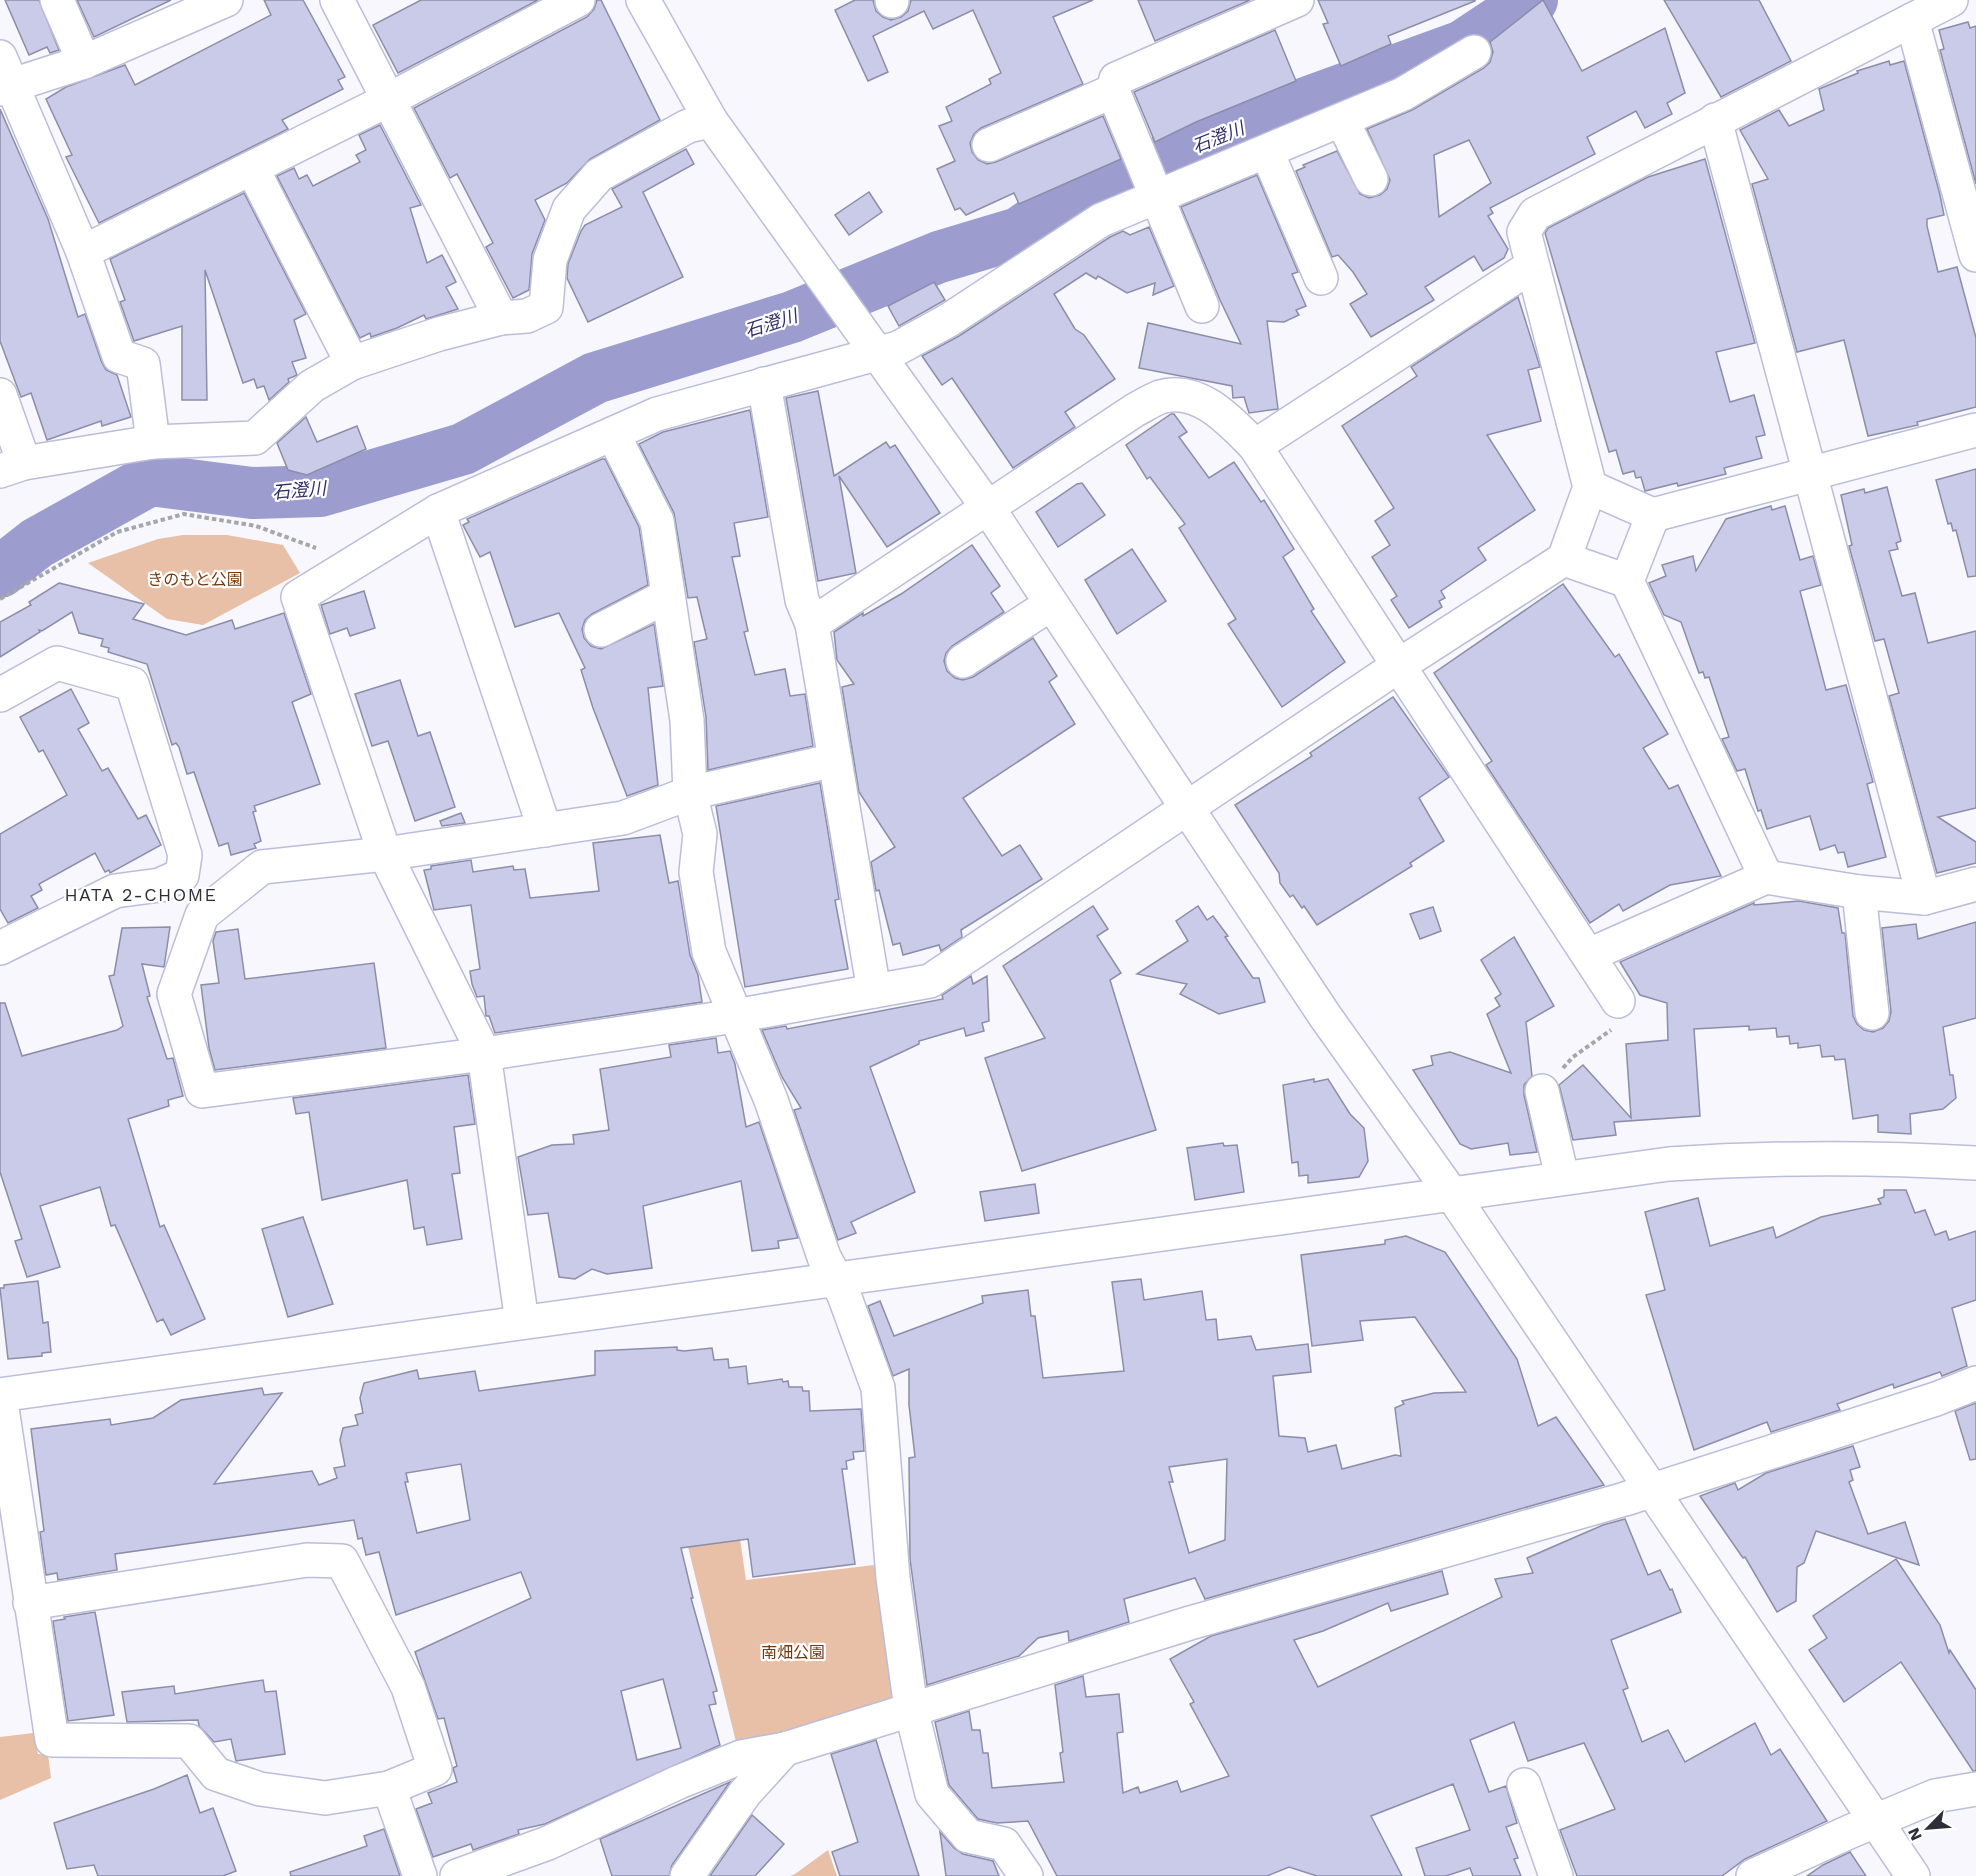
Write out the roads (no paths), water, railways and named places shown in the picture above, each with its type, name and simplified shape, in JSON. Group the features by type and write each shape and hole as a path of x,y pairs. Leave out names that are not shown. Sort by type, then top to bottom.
{"street":[{"path":"57,0 84,62"},
{"path":"153,442 143,364 119,356 83,252 4,77 84,62 226,0"},
{"path":"337,0 501,318"},
{"path":"83,252 390,99 578,0"},
{"path":"643,0 711,121 988,508 1338,1034 1451,1193 1913,1876"},
{"path":"1202,306 1113,91 1116,79 1297,0"},
{"path":"834,760 690,793 623,818 385,854 262,867 202,915 174,994 202,1091 484,1054 735,1016 930,981 1398,666 1564,559 1590,487 1524,232 1535,214 1951,0"},
{"path":"1912,20 1976,255"},
{"path":"522,1322 484,1054 385,854 298,597 438,512 657,414 764,384 870,343 898,348 949,320 1101,220 1403,94 1474,52"},
{"path":"989,145 1113,91"},
{"path":"1342,120 1371,179"},
{"path":"1715,120 1924,898"},
{"path":"0,395 12,467 153,442 255,438 312,386 352,363 439,334 501,318 527,316 546,307 550,260 569,209 599,175 688,126 711,121"},
{"path":"1267,152 1321,278"},
{"path":"252,168 352,363"},
{"path":"1255,446 1532,266"},
{"path":"764,384 801,600 812,624 874,991"},
{"path":"812,624 1135,410 1162,397 1183,397 1216,408 1255,446 1618,1001"},
{"path":"1590,487 1653,515 1976,430"},
{"path":"613,434 657,521 687,720 690,793 700,834 696,872 709,952 771,1100 824,1257 844,1295 878,1388 893,1578 911,1708 932,1794 968,1836 1004,1844 1026,1876"},
{"path":"438,512 545,830"},
{"path":"1627,581 1653,515"},
{"path":"1564,559 1627,581 1766,877"},
{"path":"601,630 667,596"},
{"path":"963,661 1051,604"},
{"path":"0,695 57,663 132,684 185,855 182,875 160,885 115,891 0,948"},
{"path":"1589,955 1766,877 1859,892 1924,898 1976,884"},
{"path":"1859,892 1872,1013"},
{"path":"1542,1091 1562,1177"},
{"path":"30,1603 307,1560 342,1561 408,1687 435,1769 389,1788 325,1798 260,1789 216,1774 189,1741 52,1740 30,1603 0,1395 834,1277 1669,1164 1744,1159 1897,1158 1976,1163"},
{"path":"457,1876 548,1843 679,1782 741,1757 785,1749 1190,1623 1507,1535 1936,1399 1976,1383"},
{"path":"687,1876 745,1793 785,1749"},
{"path":"1524,1785 1556,1876"},
{"path":"389,1788 420,1876"},
{"path":"1753,1876 1935,1796 1976,1789"}],"waterway":[{"name":"石澄川","path":"0,572 37,543 150,480 252,493 320,491 463,449 595,378 792,317 939,257 1019,233 1059,205 1111,182 1284,111 1463,46 1532,0"}],"district":[{"name":"HATA 2-CHOME","path":"141,894"}],"park label":[{"name":"きのもと公園","path":"195,579"},
{"name":"南畑公園","path":"793,1652"}]}
